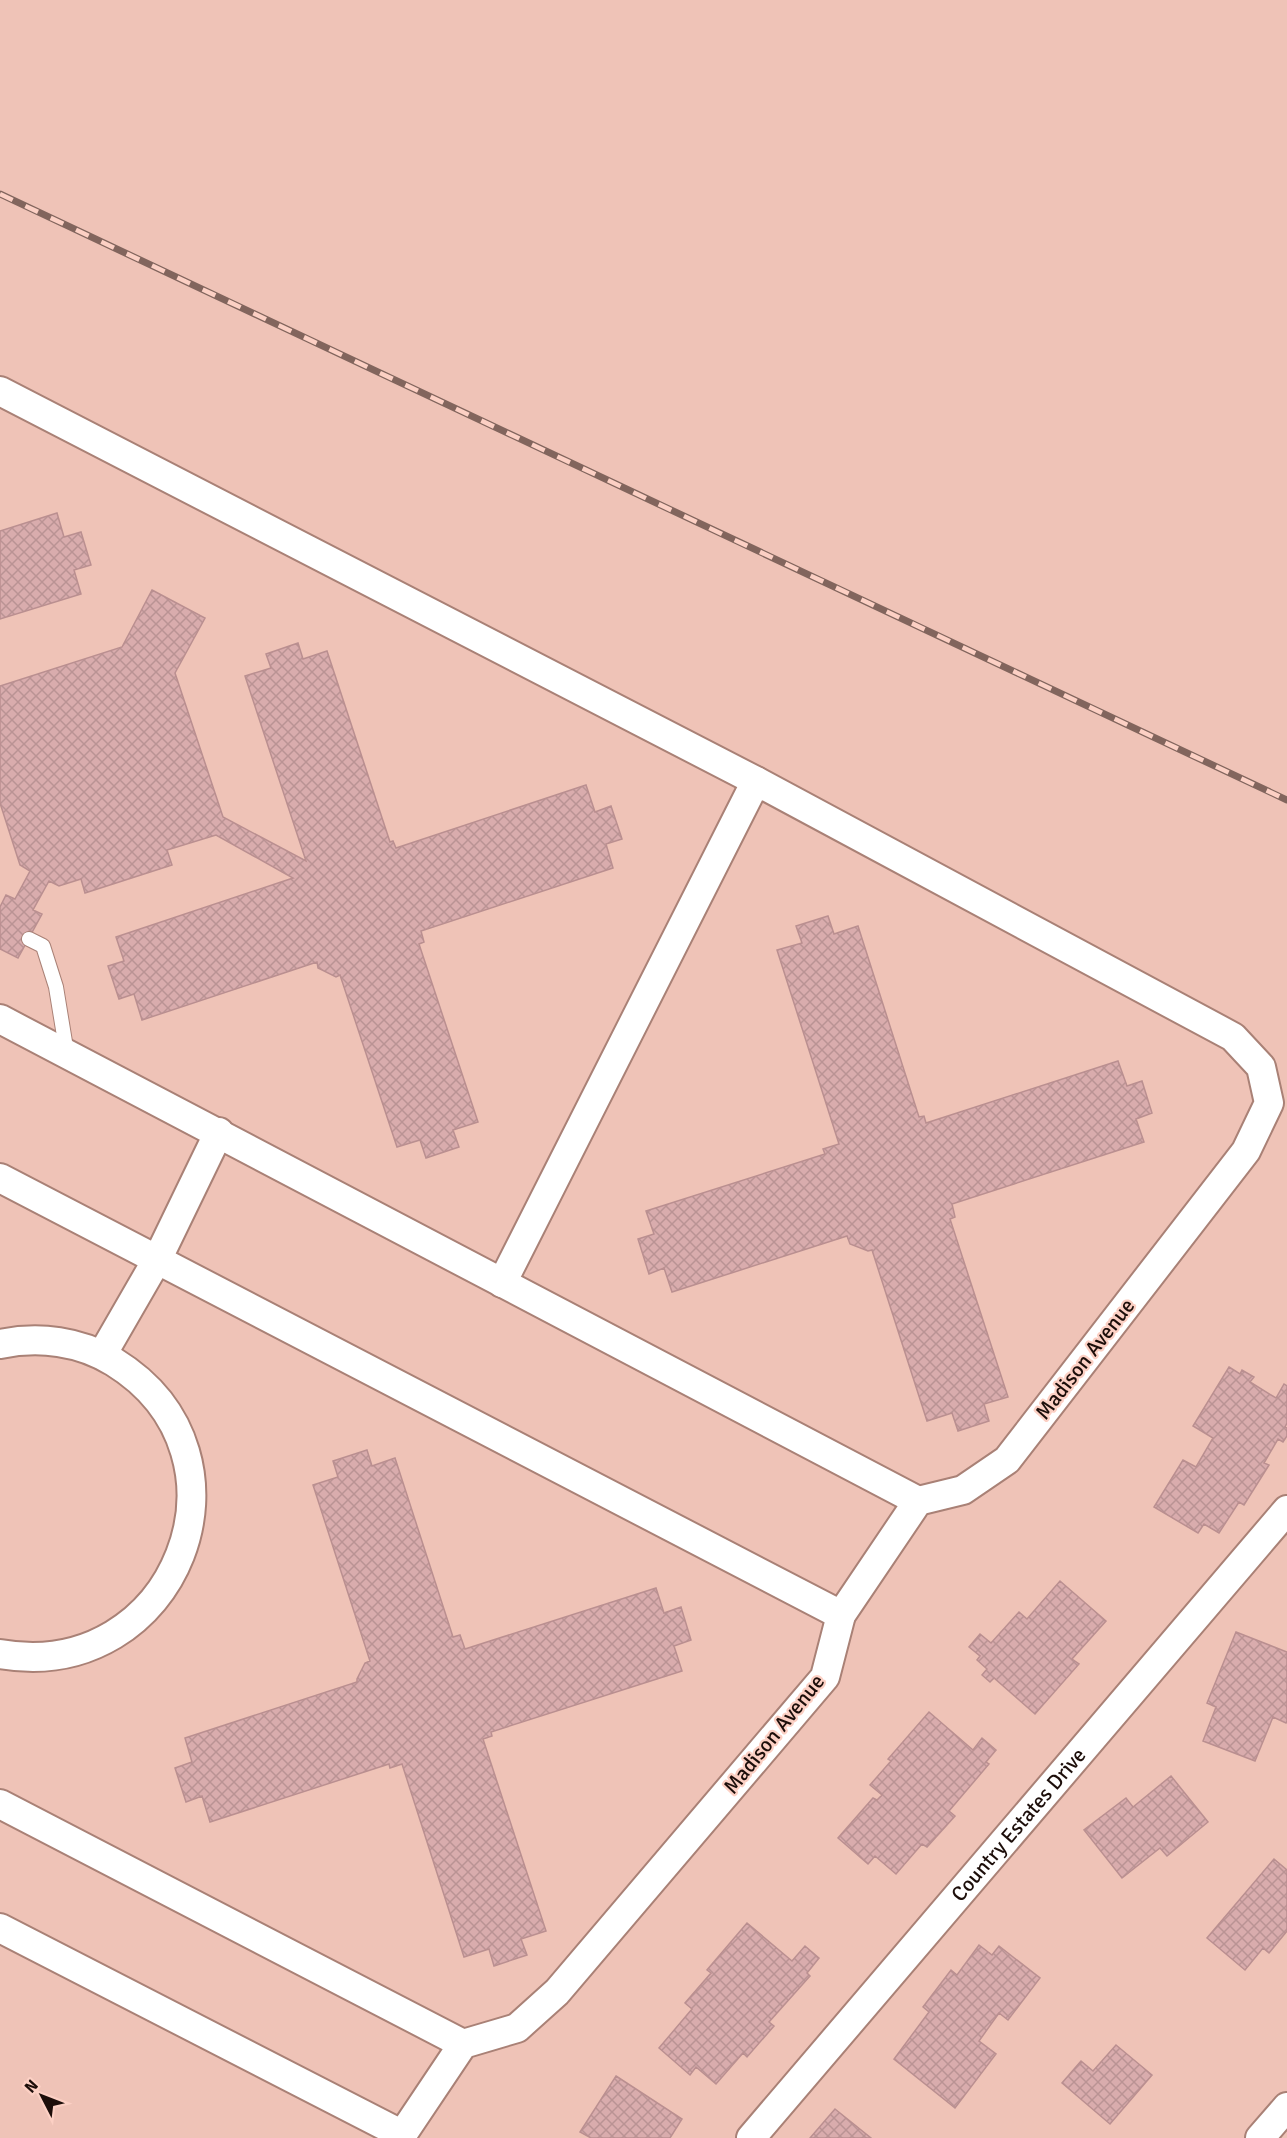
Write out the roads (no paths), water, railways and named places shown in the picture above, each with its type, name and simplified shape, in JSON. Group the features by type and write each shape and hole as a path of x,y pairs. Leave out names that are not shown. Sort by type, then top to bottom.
{"street":[{"path":"0,391 756,781 502,1283"},
{"name":"Madison Avenue","path":"463,2044 517,2028 557,1992 825,1677 841,1615 918,1501 963,1490 1007,1460 1246,1151 1269,1103 1261,1067 1233,1037 756,781"},
{"path":"0,1019 918,1501"},
{"path":"102,1355 158,1258 219,1132"},
{"path":"0,1178 158,1258 841,1615"},
{"path":"0,1344 47,1340 85,1348 102,1355 129,1372 152,1394 170,1419 183,1448 190,1478 192,1510 186,1540 175,1570 158,1597 136,1619 110,1638 82,1650 51,1657 20,1658 0,1654"},
{"name":"Country Estates Drive","path":"751,2138 1287,1510"},
{"path":"0,1804 463,2044 400,2136 0,1928"},
{"path":"1260,2138 1287,2107"}],"lane":[{"path":"29,939 43,946 56,987 67,1054"}],"railway":[{"path":"0,194 1287,800"}]}
